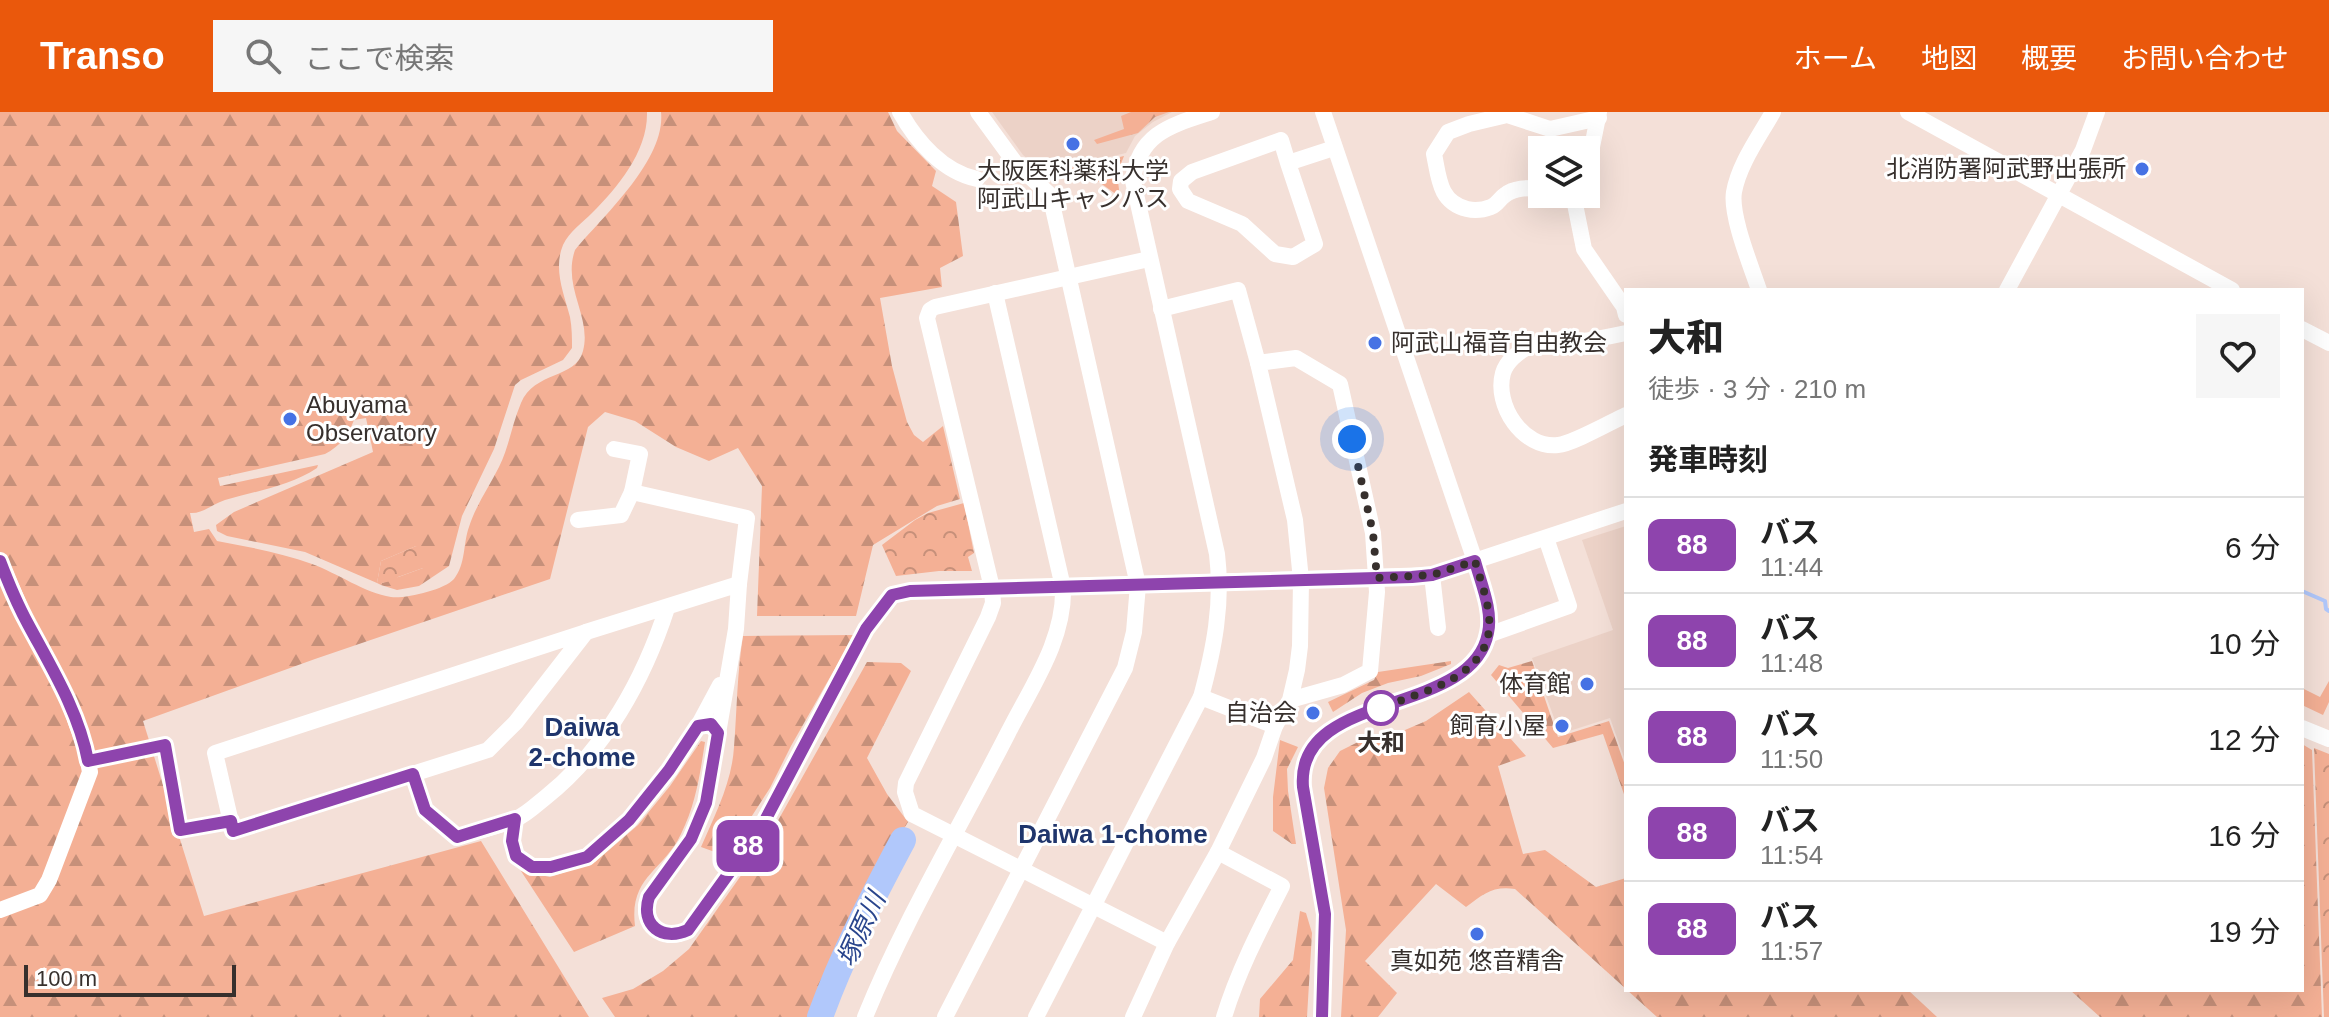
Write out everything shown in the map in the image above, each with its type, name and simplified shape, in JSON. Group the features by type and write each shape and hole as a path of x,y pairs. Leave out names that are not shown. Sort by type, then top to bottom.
{"street":[{"path":"900,112 931,152 954,171 977,179"},
{"path":"945,1017 1125,668 1134,632 1138,585 1049,193 1016,164 978,112"},
{"path":"1036,1017 1201,697 1214,651 1221,582 1217,554 1133,189 1138,160 1150,140 1164,129 1212,112"},
{"path":"1322,1017 1325,914 1303,787 1303,770 1309,755 1337,726 1458,677 1480,655 1488,635 1489,614 1475,561 1323,112"},
{"path":"1758,288 1734,209 1734,194 1739,175 1773,112"},
{"path":"1908,112 2229,288"},
{"path":"2008,288 2083,150 2097,112"},
{"path":"1528,189 1505,195 1487,209 1473,211 1457,207 1445,197 1434,154 1448,132 1507,115 1550,129 1599,115 1594,136"},
{"path":"1281,140 1288,163 1315,244 1293,257 1275,254 1242,224 1188,201 1180,189 1181,181 1192,172 1281,140"},
{"path":"1288,163 1334,148"},
{"path":"1576,208 1584,249 1624,307"},
{"path":"1149,259 930,310 927,318 992,588 993,603 906,783 905,792 912,814 1167,943"},
{"path":"1133,1017 1167,943 1218,852 1264,758 1275,726 1290,700 1300,646 1301,580 1295,520 1238,290 1161,309"},
{"path":"865,1017 886,966 1054,642 1061,621 1063,587 995,293"},
{"path":"2304,330 2329,343"},
{"path":"1624,333 1530,346 1507,364 1502,373 1502,382 1506,408 1514,423 1524,436 1540,445 1561,445 1624,416"},
{"path":"1258,363 1296,358 1340,384 1373,533 1377,578 1370,671 1343,685 1290,700"},
{"path":"578,520 621,515 632,492 640,454 614,449"},
{"path":"632,492 747,518 736,629 706,803 691,839 649,897 646,906 652,925 669,935 688,930 760,830 866,629 892,595 910,591 1432,575 1624,512"},
{"path":"1488,635 1576,604 1546,538"},
{"path":"0,561 26,621 70,705 90,772 49,880 40,895 0,910"},
{"path":"1432,575 1438,628"},
{"path":"586,632 516,722 488,750 233,831 215,753 586,632 739,584"},
{"path":"413,774 425,810 457,837 515,819 558,787 617,717 655,645 667,608"},
{"path":"515,819 513,862 532,867 551,867 587,857 629,820 669,770 715,698 732,655"},
{"path":"1201,697 1275,726"},
{"path":"698,726 711,724 718,733"},
{"path":"2304,729 2329,739"},
{"path":"88,761 165,745 180,830 231,821"},
{"path":"1218,852 1282,886 1235,982 1224,1017"}],"shaded area":[{"name":"大阪医科薬科大学 阿武山キャンパス","path":"992,112 1172,112 1135,136 1126,153 1044,172 1023,155"},
{"path":"1624,527 1624,757 1610,718 1560,734 1532,658 1613,630 1582,540"}],"green space":[{"path":"0,112 647,112 642,141 630,167 612,192 572,232 560,254 559,272 570,317 572,348 563,360 515,385 494,449 462,516 449,566 419,586 397,590 381,585 423,568 416,546 381,561 377,583 305,552 227,536 217,531 216,525 234,512 373,452 366,418 354,420 343,440 325,454 218,478 220,486 318,465 307,474 190,513 194,532 209,529 217,541 301,560 391,597 424,593 454,579 461,567 472,519 502,459 521,403 535,385 579,360 585,338 572,277 575,250 643,168 654,149 661,112 888,112 897,131 936,171 932,186 956,202 963,256 940,268 942,287 880,298 892,366 907,422 914,435 923,442 943,426 960,499 937,506 873,545 856,616 757,616 762,486 738,448 709,461 676,447 635,421 605,412 588,427 550,579 143,721 204,916 481,841 589,1017 0,1017"},
{"path":"1131,112 1169,112 1155,117 1138,133 1097,144 1094,140 1124,129 1121,116"},
{"path":"1124,156 1117,174 1120,197 1089,175 1049,179 1050,173"},
{"path":"964,503 974,553 968,557 972,571 896,576 882,545 928,513"},
{"path":"416,546 425,555 423,568 381,585 377,583 381,561"},
{"path":"854,635 770,788 726,856 701,847 722,798 733,760 743,636"},
{"path":"1451,661 1451,664 1421,676 1388,683 1362,693 1333,712 1328,702 1374,680 1378,672"},
{"path":"1532,661 1558,737 1609,721 1624,762 1624,794 1603,734 1553,748 1491,675 1499,665 1508,668"},
{"path":"867,662 901,663 911,671 867,758 887,794 908,822 856,909 809,1017 615,1017 602,998 633,989 663,971 689,949 771,833"},
{"path":"2329,681 2329,702 2323,715 2304,706 2304,689 2320,697"},
{"path":"1469,692 1526,756 1498,766 1523,854 1545,850 1596,887 1624,879 1624,987 1515,889 1494,890 1466,907 1436,884 1365,961 1397,993 1378,1017 1341,1017 1346,930 1324,788 1328,768 1340,751 1368,737 1398,733 1426,721"},
{"path":"1280,740 1298,747 1287,769 1296,844 1273,831 1273,797"},
{"path":"701,741 705,742 690,811 674,847 642,885 637,896 635,926 574,952 521,871 550,877 595,862 638,825"},
{"path":"2304,745 2312,750 2322,1017 2100,1017 2072,992 2304,992"},
{"path":"2314,748 2329,754 2329,1017 2324,1017"},
{"path":"1300,911 1306,913 1312,933 1307,1017 1259,1017 1260,999 1293,960"},
{"path":"1629,992 1910,992 1937,1017 1657,1017"}],"waterway":[{"path":"2304,592 2325,601 2329,611"},
{"name":"塚原川","path":"820,1017 848,949 903,840"}],"bus line":[{"name":"88","path":"0,561 26,621 70,705 88,761 165,745 180,830 231,821 233,831 413,774 425,810 457,837 515,819 512,841 516,856 532,867 551,867 587,857 629,820 669,770 698,726 711,724 718,733 706,803 691,839 649,897 646,906 652,925 669,935 688,930 760,830 866,629 892,595 910,591 1412,577 1432,575 1475,561 1487,604 1489,625 1485,645 1474,663 1458,677 1337,726 1318,742 1303,770 1303,787 1324,898 1326,932 1322,1017"}],"place":[{"name":"大阪医科薬科大学 阿武山キャンパス","path":"1073,144"},
{"name":"北消防署阿武野出張所","path":"2142,169"},
{"name":"阿武山福音自由教会","path":"1375,343"},
{"name":"Abuyama Observatory","path":"290,419"},
{"name":"体育館","path":"1587,684"},
{"name":"大和","path":"1381,708"},
{"name":"自治会","path":"1313,713"},
{"name":"飼育小屋","path":"1562,726"},
{"name":"真如苑 悠音精舎","path":"1477,934"}],"district":[{"name":"Daiwa 2-chome","path":"582,742"},
{"name":"Daiwa 1-chome","path":"1113,834"}],"route":[{"path":"1352,439 1373,533 1377,578 1432,575 1475,561 1489,614 1485,645 1467,671 1381,708"}]}
